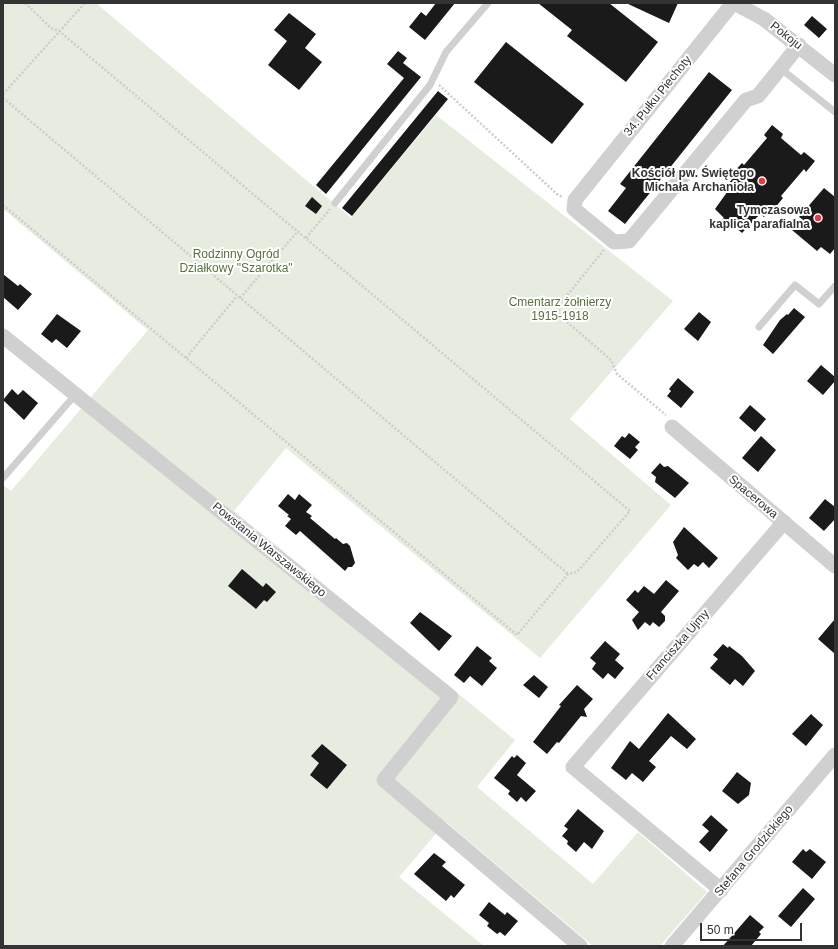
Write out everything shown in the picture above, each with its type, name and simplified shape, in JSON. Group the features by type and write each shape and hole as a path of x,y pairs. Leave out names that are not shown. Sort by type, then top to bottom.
{"street":[{"name":"Pokoju","path":"734,3 764,19 835,75"},
{"name":"34. Pułku Piechoty","path":"579,194 734,3"},
{"path":"579,194 574,209 614,242 629,241 746,100 758,96 799,46"},
{"name":"Powstania Warszawskiego","path":"3,336 451,697 384,780 580,946"},
{"name":"Spacerowa","path":"672,427 835,566"},
{"name":"Franciszka Ujmy","path":"721,890 573,767 784,522"},
{"name":"Stefana Grodzickiego","path":"672,946 835,755"}],"lane":[{"path":"335,203 430,85 446,52 488,3"},
{"path":"780,68 835,112"},
{"path":"759,327 795,285 819,304 835,286"},
{"path":"3,478 75,395"}],"path":[{"path":"3,205 517,635 568,574 577,572 630,511 59,31 51,28 25,3"},
{"path":"3,94 85,3"},
{"path":"433,80 558,195 579,194"},
{"path":"3,98 568,574"},
{"path":"306,238 335,203"},
{"path":"186,358 298,231"},
{"path":"612,240 560,304 558,307 559,315 611,360 617,374 671,420 672,427"}],"green space":[{"path":"3,3 96,3 351,218 436,115 673,301 570,419 671,505 540,658 286,448 234,511 515,740 477,787 593,884 638,832 707,892 660,946 593,946 446,822 399,877 484,946 3,946 3,485 11,491 148,330 3,209"}],"building":[{"path":"436,3 455,3 425,40 409,27 421,12 426,16"},
{"path":"538,3 609,3 658,42 626,82 567,36 572,30"},
{"path":"626,3 678,3 669,23"},
{"path":"289,13 316,34 305,48 322,62 299,90 268,65 287,41 274,30"},
{"path":"812,16 827,29 819,38 804,25"},
{"path":"506,42 584,104 552,144 474,82"},
{"path":"398,51 407,58 403,63 421,77 326,194 316,185 404,78 387,64"},
{"path":"709,72 732,90 625,224 608,211 626,188 620,184"},
{"path":"438,91 448,99 352,216 342,208"},
{"name":"Kościół pw. Świętego Michała Archanioła","path":"772,125 783,134 781,138 801,155 804,152 815,161 806,172 804,169 781,196 783,198 774,209 772,207 764,217 760,214 742,233 733,225 730,228 721,221 724,218 715,209 730,188 727,185 735,176 732,174 742,163 744,165 767,138 764,135"},
{"name":"Tymczasowa kaplica parafialna","path":"824,188 835,197 835,248 830,254 821,247 817,251 792,230 802,219 799,217"},
{"path":"312,197 322,206 316,214 305,206"},
{"path":"3,274 18,286 20,284 32,294 18,310 3,297"},
{"path":"794,308 805,317 773,354 763,345 780,320 787,314 788,315"},
{"path":"699,312 711,322 698,341 684,329"},
{"path":"57,314 81,331 67,348 56,339 52,343 41,334"},
{"path":"821,365 835,377 835,381 823,395 807,381"},
{"path":"678,378 694,392 681,408 667,396 671,391 669,389"},
{"path":"12,389 18,395 23,390 38,403 24,420 3,400"},
{"path":"750,405 766,419 755,432 739,418"},
{"path":"629,433 640,442 635,447 638,450 630,459 614,446 622,436 625,438"},
{"path":"761,436 776,450 758,472 742,458"},
{"path":"660,463 664,467 668,466 689,483 675,498 655,482 656,477 651,473"},
{"path":"288,494 295,500 299,494 312,505 306,512 312,516 310,518 335,539 336,538 343,544 347,543 350,546 355,563 352,567 348,567 345,571 300,531 296,535 285,526 291,519 287,516 289,515 278,506"},
{"path":"825,499 835,507 835,519 824,531 809,518"},
{"path":"684,527 718,558 709,568 703,562 698,567 694,564 688,570 676,558 678,555 673,542"},
{"path":"242,569 263,587 266,583 276,592 267,602 264,600 256,609 228,586"},
{"path":"666,580 679,591 661,612 665,616 665,621 659,627 653,622 650,626 645,622 638,630 632,620 639,612 626,600 635,590 638,593 644,586 654,594"},
{"path":"420,612 452,636 439,651 410,623"},
{"path":"835,619 835,654 818,639"},
{"path":"605,641 620,654 615,660 624,668 615,679 608,673 603,679 592,669 596,663 590,658"},
{"path":"723,644 728,648 729,646 742,656 755,671 743,686 735,679 730,685 710,668 718,659 713,655"},
{"path":"477,646 492,658 489,661 497,668 482,686 470,676 464,683 454,675"},
{"path":"534,675 548,687 539,698 523,685"},
{"path":"577,685 593,699 584,709 587,717 581,716 559,743 557,742 547,754 533,742 561,706 559,705"},
{"path":"668,713 696,739 687,749 671,736 649,761 656,767 643,782 632,773 626,780 611,768 630,741 639,749"},
{"path":"811,714 823,725 806,746 792,734"},
{"path":"322,744 347,765 327,789 310,775 319,763 311,756"},
{"path":"517,755 526,763 517,775 536,791 526,802 521,797 517,802 508,794 510,791 494,778 512,756 514,758"},
{"path":"737,772 751,783 749,795 738,804 722,791"},
{"path":"578,809 604,831 592,849 584,842 576,852 567,844 568,841 562,836 568,829 564,826"},
{"path":"711,815 728,830 710,852 699,842 709,831 702,825"},
{"path":"803,849 806,852 810,849 826,862 812,879 792,862"},
{"path":"434,853 446,862 442,866 465,885 454,898 451,895 446,901 414,874"},
{"path":"803,888 815,899 791,927 778,916"},
{"path":"489,902 505,915 507,912 518,921 505,936 500,932 497,934 487,926 489,923 479,915"},
{"path":"750,915 764,927 759,932 761,934 751,946 723,946"}],"place":[{"name":"Kościół pw. Świętego Michała Archanioła","path":"762,181"},
{"name":"Tymczasowa kaplica parafialna","path":"818,218"}],"park label":[{"name":"Rodzinny Ogród Działkowy \"Szarotka\"","path":"236,262"},
{"name":"Cmentarz żołnierzy 1915-1918","path":"560,310"}]}
